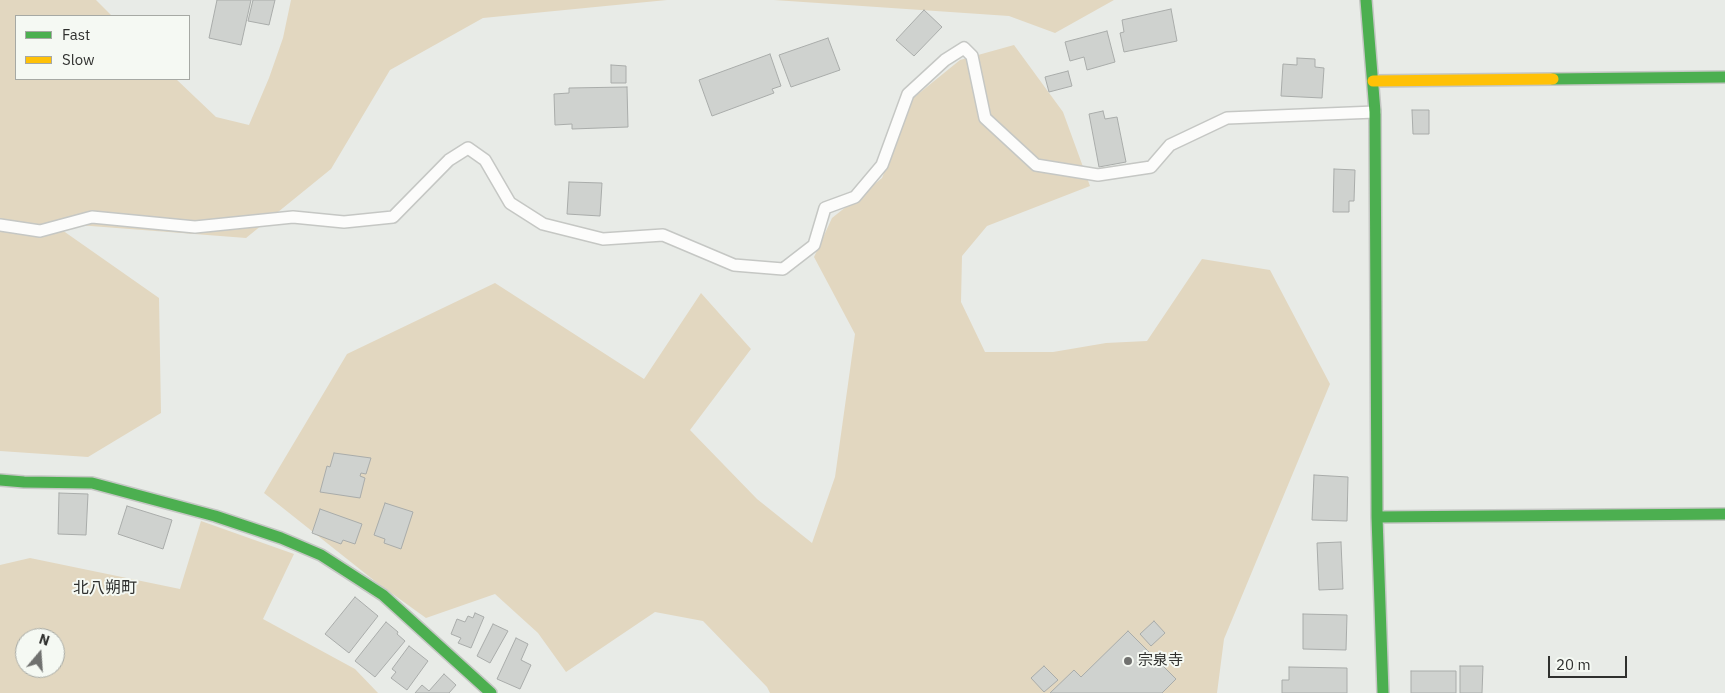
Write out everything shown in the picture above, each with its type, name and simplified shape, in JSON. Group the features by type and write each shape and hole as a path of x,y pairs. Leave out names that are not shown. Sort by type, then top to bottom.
{"street":[{"path":"1366,0 1375,112 1377,517 1383,693"},
{"path":"1373,81 1725,77"},
{"path":"0,480 92,483 215,516 281,538 321,555 383,595 491,693"},
{"path":"1377,517 1725,514"}],"lane":[{"path":"0,225 40,231 92,218 195,227 293,217 344,222 393,217 449,160 468,148 485,160 510,203 543,224 604,239 663,235 734,265 784,269 814,245 825,208 855,197 882,165 908,94 945,60 964,48 972,56 985,118 1036,165 1098,175 1151,167 1170,145 1226,118 1375,112"}],"shaded area":[{"path":"0,0 96,0 111,15 15,15 15,80 177,80 216,117 249,125 269,78 283,38 291,0 667,0 483,18 390,70 331,169 246,238 52,223 159,298 161,413 88,457 0,451"},
{"path":"774,0 1114,0 1055,33 1009,16"},
{"path":"1014,45 1063,112 1090,186 987,226 962,256 961,302 985,352 1053,352 1106,343 1147,341 1202,259 1270,270 1330,384 1224,639 1217,693 770,693 767,687 703,621 655,612 566,672 538,633 495,594 426,618 376,582 264,493 347,354 495,283 644,379 701,293 751,349 690,430 757,499 812,543 835,477 855,334 814,257 832,218 882,178 912,99 960,60"},
{"path":"201,521 294,554 263,619 355,669 378,693 0,693 0,565 30,558 180,589"}],"building":[{"path":"217,0 251,0 241,45 209,38"},
{"path":"253,0 275,0 269,25 248,21"},
{"path":"1171,9 1177,41 1124,52 1120,33 1124,32 1122,20"},
{"path":"924,10 942,27 914,56 896,40"},
{"path":"1107,31 1115,62 1087,70 1084,57 1070,61 1065,42"},
{"path":"828,38 840,70 791,87 779,55"},
{"path":"770,54 781,86 772,89 774,93 712,116 699,80"},
{"path":"1297,58 1315,59 1315,67 1324,68 1322,98 1281,96 1283,64 1297,65"},
{"path":"611,65 626,66 626,83 611,83"},
{"path":"1068,71 1072,86 1049,92 1045,77"},
{"path":"627,87 628,127 572,129 572,124 555,125 554,94 569,93 569,88"},
{"path":"1412,110 1429,110 1429,134 1413,134"},
{"path":"1103,111 1105,119 1117,117 1126,162 1099,167 1089,114"},
{"path":"1334,169 1355,170 1354,201 1349,201 1349,212 1333,212"},
{"path":"569,182 602,183 600,216 567,214"},
{"path":"334,453 371,458 366,474 361,473 360,476 365,478 360,498 320,492 327,466 330,467"},
{"path":"1314,475 1348,477 1347,521 1312,520"},
{"path":"59,493 88,494 86,535 58,534"},
{"path":"385,503 413,512 401,549 384,543 385,539 374,535"},
{"path":"127,506 172,520 163,549 118,534"},
{"path":"320,509 362,524 355,544 343,540 341,544 312,533"},
{"path":"1341,542 1343,589 1319,590 1317,543"},
{"path":"355,597 378,616 349,653 325,634"},
{"path":"475,613 484,617 471,648 458,643 461,638 451,634 457,619 465,622 468,616 473,618"},
{"path":"1303,614 1347,615 1346,650 1303,649"},
{"path":"1154,621 1165,633 1151,646 1140,634"},
{"path":"386,622 405,641 375,677 355,661"},
{"path":"493,624 508,631 490,663 477,656"},
{"name":"宗泉寺","path":"1128,631 1176,679 1162,693 1050,693 1074,670 1081,677"},
{"path":"516,638 528,644 521,660 531,665 520,689 497,679"},
{"path":"409,646 428,661 407,690 391,678 396,672 392,669"},
{"path":"1044,666 1058,680 1044,692 1031,678"},
{"path":"1460,666 1483,666 1482,693 1460,693"},
{"path":"1289,667 1347,668 1347,693 1282,693 1282,680 1289,680"},
{"path":"1411,671 1456,671 1456,693 1411,693"},
{"path":"444,674 456,685 449,693 415,693 422,685 429,691"}],"traffic: fast":[{"path":"1366,0 1375,112 1377,517 1383,693"},
{"path":"1553,79 1725,77"},
{"path":"0,480 92,483 215,516 281,538 321,555 383,595 491,693"},
{"path":"1377,517 1725,514"}],"traffic: slow":[{"path":"1373,81 1553,79"}],"place":[{"name":"宗泉寺","path":"1128,661"}],"district":[{"name":"北八朔町","path":"105,588"}]}
